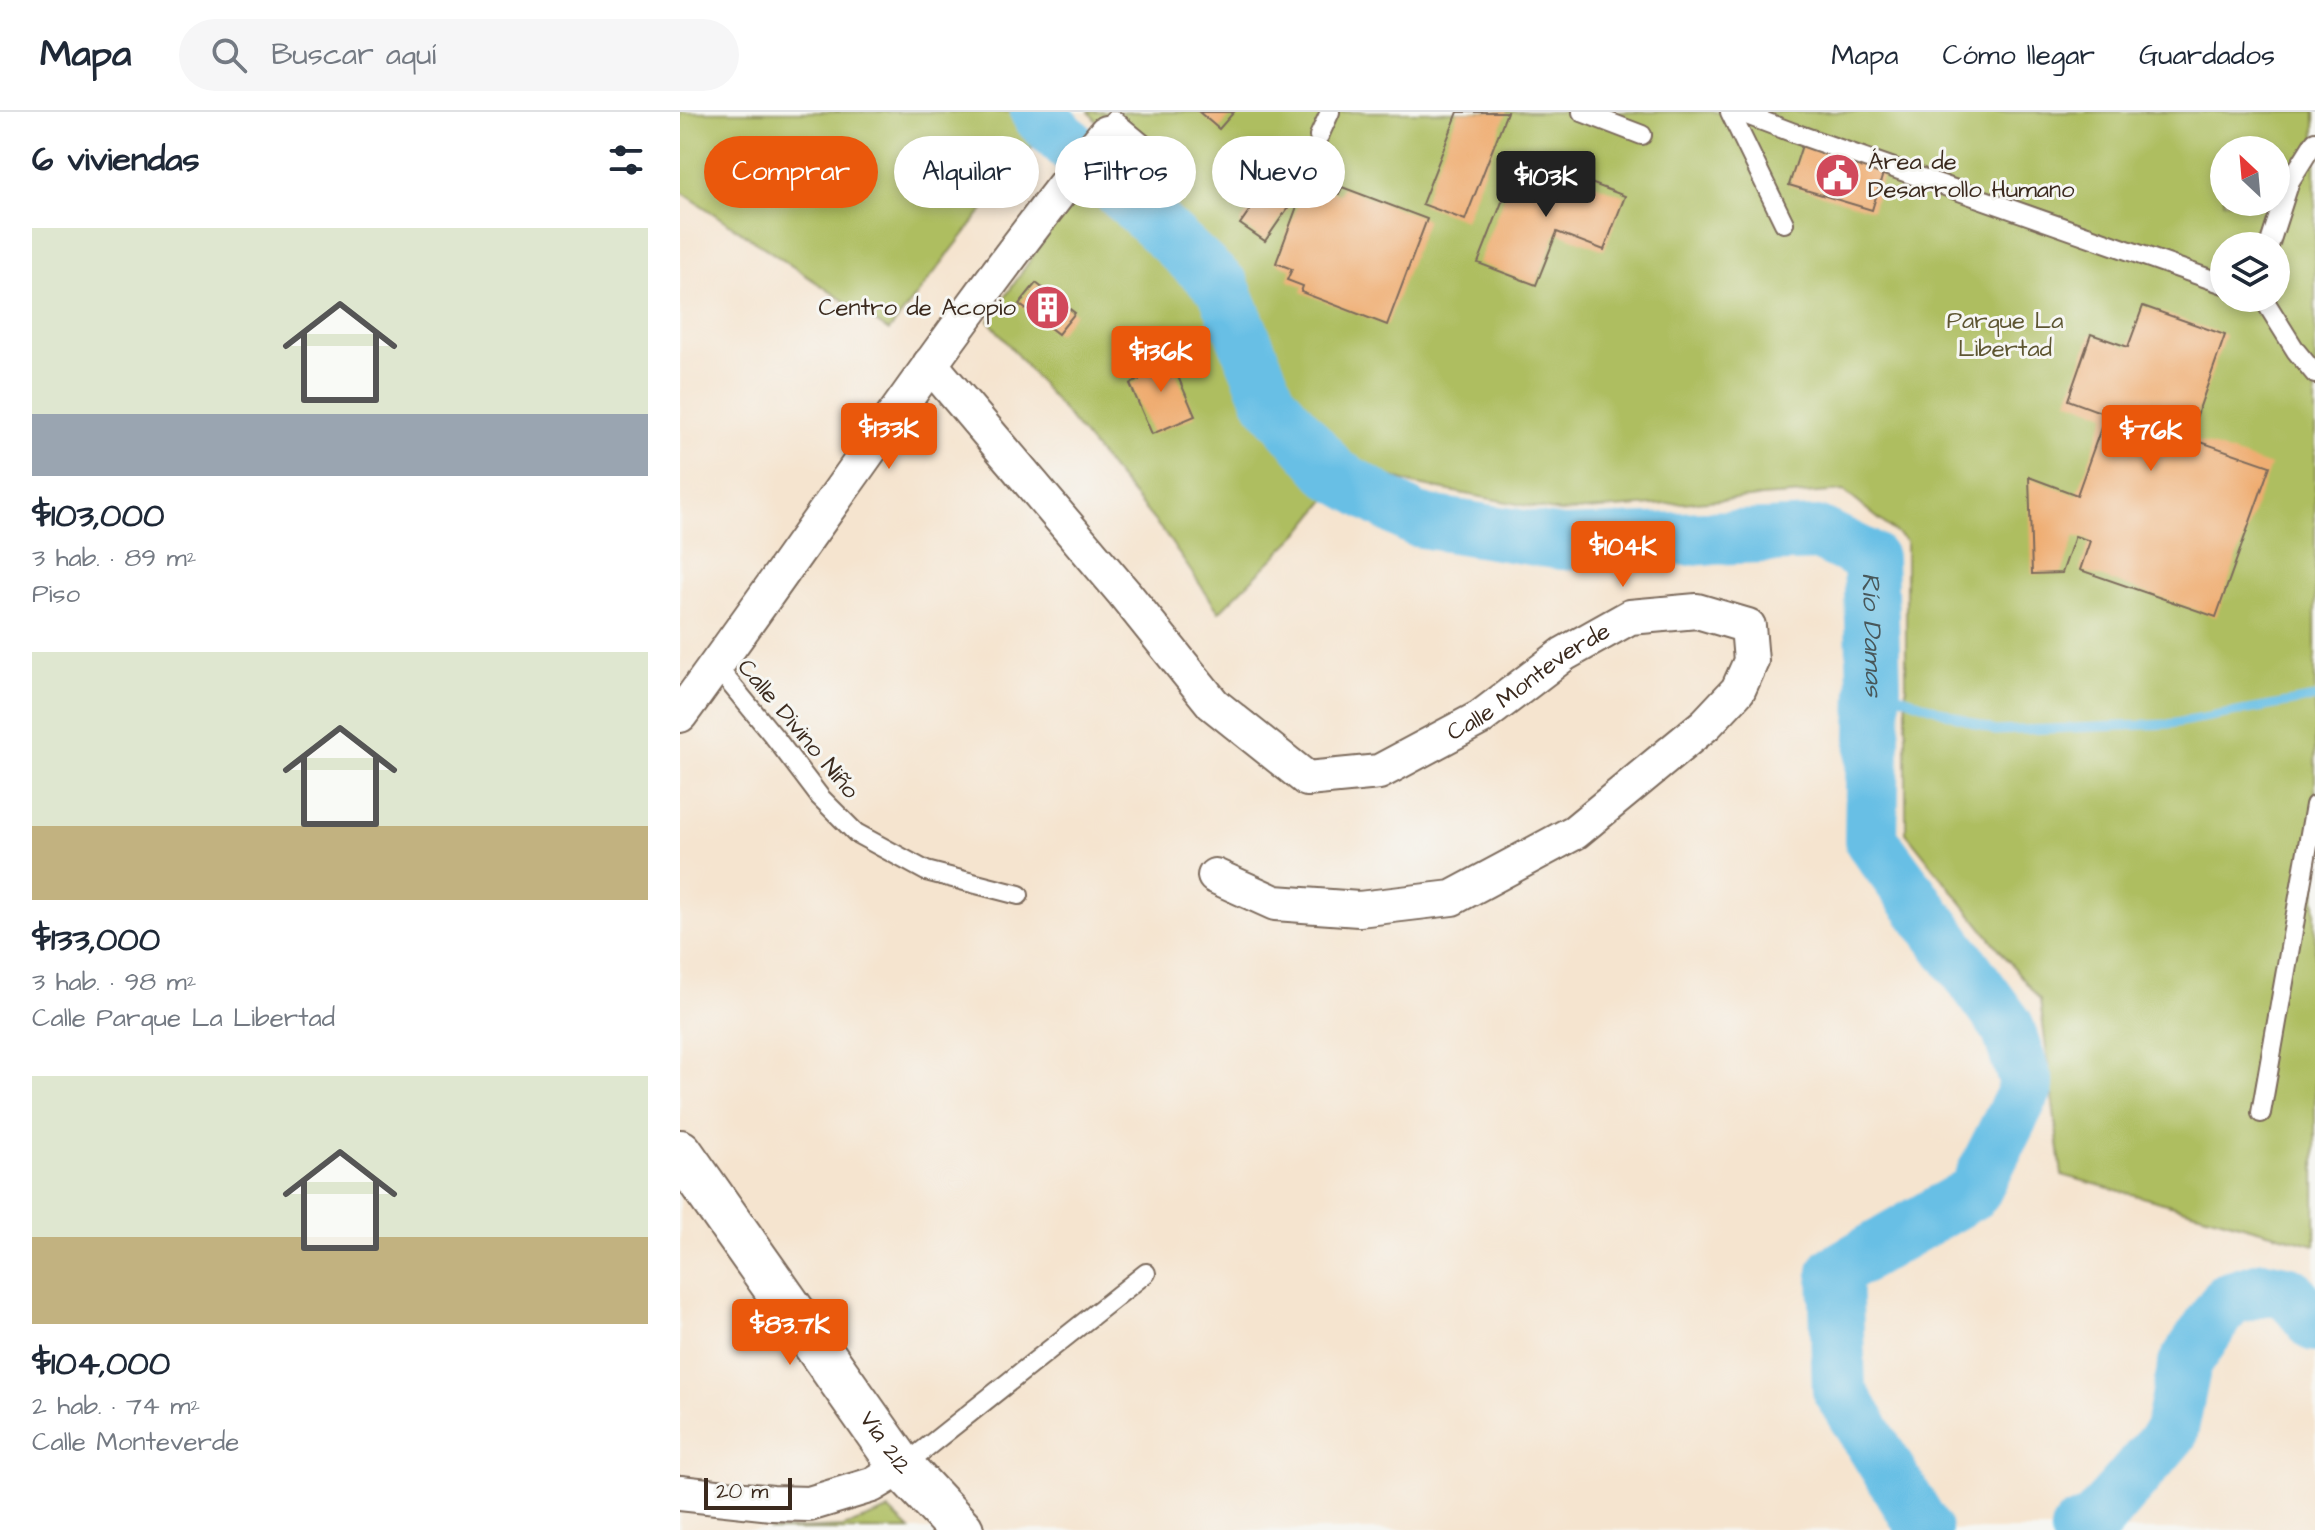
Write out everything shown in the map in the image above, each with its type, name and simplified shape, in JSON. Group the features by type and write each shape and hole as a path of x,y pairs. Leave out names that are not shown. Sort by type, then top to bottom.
{"main road":[{"name":"Vía 212","path":"680,1152 902,1467 961,1530"}],"street":[{"path":"680,715 930,364 1113,122"},
{"name":"Calle Monteverde","path":"930,364 1124,593 1213,704 1307,779 1379,772 1480,718 1564,654 1630,617 1697,611 1748,626 1751,661 1738,690 1706,724 1575,832 1452,898 1359,909 1275,903 1215,876"},
{"path":"680,1493 809,1504 872,1485 902,1467"}],"lane":[{"path":"1319,136 1330,112"},
{"path":"1582,112 1642,135"},
{"path":"1730,112 1784,223"},
{"path":"1739,112 2210,279"},
{"path":"1113,122 1131,136"},
{"path":"2274,232 2290,181 2315,141"},
{"path":"2273,312 2296,351 2315,374"},
{"name":"Calle Divino Niño","path":"716,666 820,797 856,833 926,871 1019,895"},
{"path":"2261,1113 2315,805"},
{"path":"902,1467 1146,1273"}],"green space":[{"path":"680,112 1059,112 1039,138 894,136 894,208 984,208 889,331 705,208 878,208 878,136 704,136 704,207 680,191"},
{"name":"Parque La Libertad","path":"1089,112 2315,112 2315,1245 2062,1175 2040,1000 1906,833 1906,541 1844,491 1560,512 1413,484 1355,464 1302,530 1219,612 1166,535 989,321 1065,208 1196,208 1196,136 1108,136"},
{"path":"889,1510 910,1530 768,1530 843,1527"}],"building":[{"path":"1199,112 1234,112 1219,129"},
{"path":"1458,112 1507,112 1465,220 1422,204"},
{"name":"Área de Desarrollo Humano","path":"1803,142 1885,167 1872,210 1789,185"},
{"path":"1520,156 1625,196 1604,250 1557,232 1536,285 1478,263"},
{"path":"1345,188 1427,219 1387,325 1301,292 1303,286 1287,280 1292,269 1276,263 1296,208 1345,208"},
{"path":"1251,208 1288,208 1265,241 1240,224"},
{"name":"Centro de Acopio","path":"1036,283 1075,313 1058,334 1019,304"},
{"path":"2143,306 2225,335 2189,438 2270,466 2216,617 2080,570 2090,541 2075,536 2062,573 2032,574 2029,477 2077,495 2106,414 2068,400 2091,334 2128,347"},
{"path":"1167,351 1195,416 1152,434 1130,384 1139,380 1133,366"}],"waterway":[{"name":"Río Damas","path":"1037,112 1223,287 1270,401 1334,474 1416,520 1562,543 1821,534 1870,558 1874,686 1871,840 2007,1026 2027,1086 1974,1192 1835,1272 1839,1390 1925,1530"},
{"path":"1874,686 1995,731 2170,724 2315,698"},
{"name":"Río Damas","path":"2077,1530 2093,1525 2171,1433 2185,1364 2228,1299 2265,1288 2289,1293 2315,1325"},
{"path":"2289,1293 2315,1300"}],"place":[{"name":"Área de Desarrollo Humano","path":"1837,176"},
{"name":"Centro de Acopio","path":"1047,308"}]}
